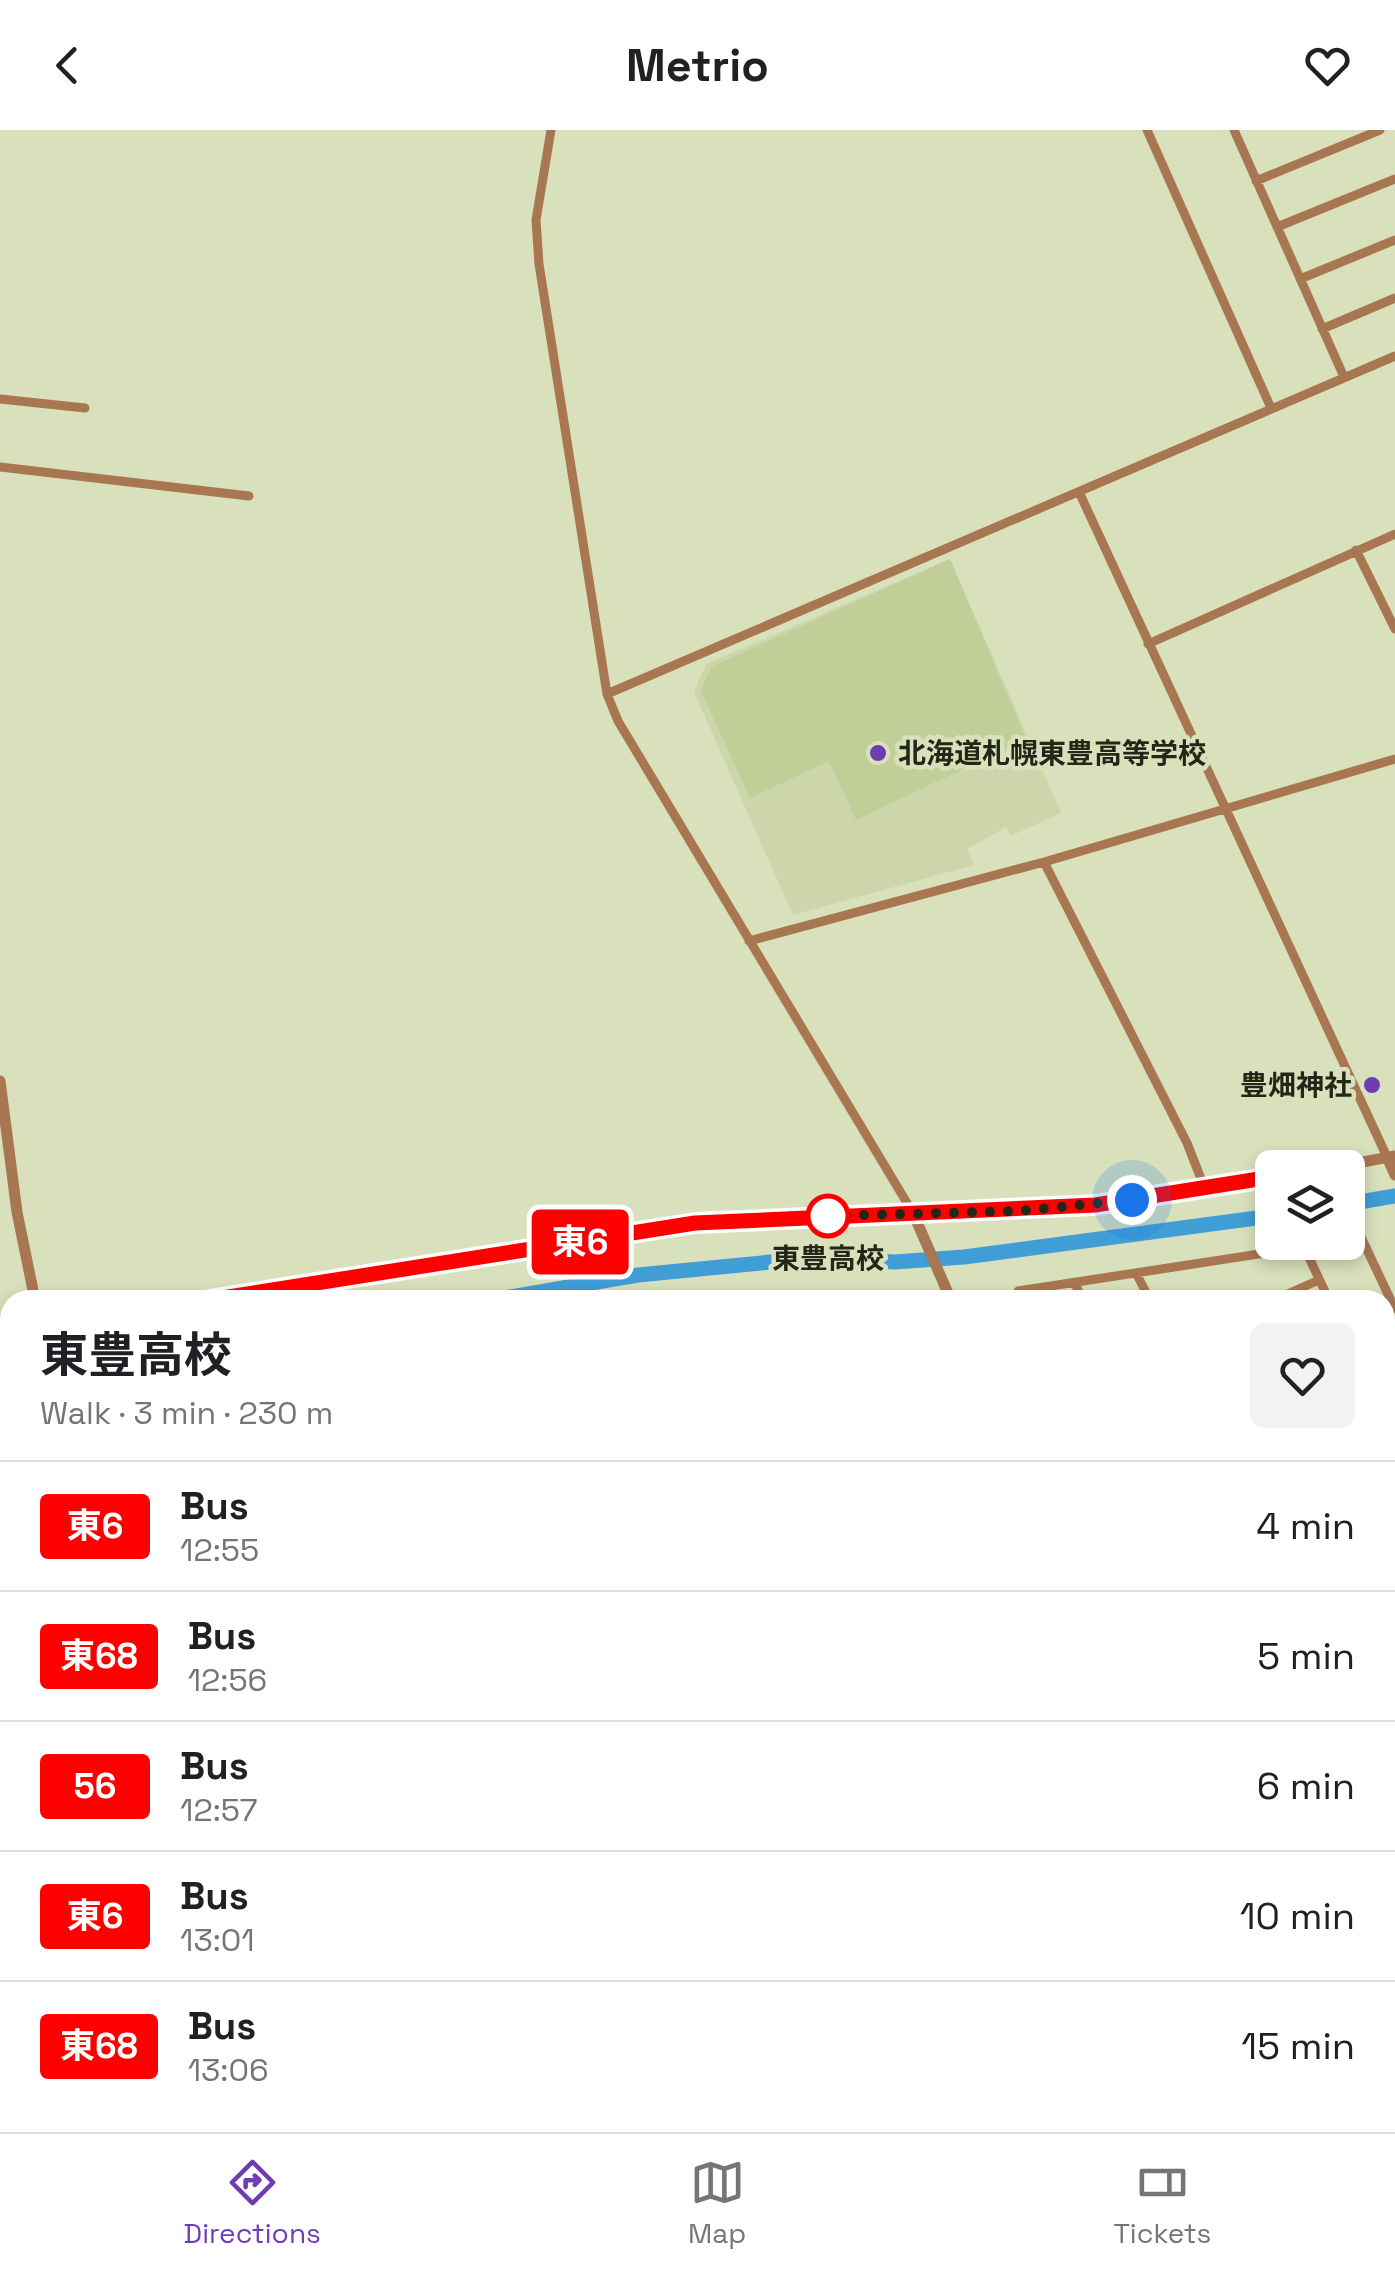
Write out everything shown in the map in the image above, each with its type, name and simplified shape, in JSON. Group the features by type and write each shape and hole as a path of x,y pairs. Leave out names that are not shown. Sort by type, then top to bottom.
{"street":[{"path":"551,130 536,220 539,264 606,694 618,722 913,1213 947,1290"},
{"path":"1147,130 1271,408"},
{"path":"1234,130 1344,377"},
{"path":"1256,181 1380,130"},
{"path":"1277,227 1395,179"},
{"path":"1300,279 1395,240"},
{"path":"1322,329 1395,298"},
{"path":"606,694 1395,356"},
{"path":"0,399 85,408"},
{"path":"0,466 249,496"},
{"path":"1080,492 1222,809 1391,1157 1394,1173"},
{"path":"1148,644 1395,534"},
{"path":"1356,550 1395,630"},
{"path":"749,940 1044,862 1395,759"},
{"path":"1044,862 1187,1143 1205,1188"},
{"path":"0,1082 17,1212 33,1290"},
{"path":"1365,1162 1391,1157"},
{"path":"272,1290 695,1223 1095,1205 1255,1180"},
{"path":"1365,1246 1384,1290"},
{"path":"1024,1290 1255,1256"},
{"path":"1310,1260 1324,1290"},
{"path":"1136,1273 1145,1290"},
{"path":"1296,1290 1319,1280"},
{"path":"1074,1282 1078,1290"}],"shaded area":[{"name":"北海道札幌東豊高等学校","path":"950,559 1061,813 1011,836 1006,827 967,849 974,865 793,915 694,692 706,664"},
{"name":"北海道札幌東豊高等学校","path":"950,559 1026,739 856,820 829,761 750,798 701,691 711,667"}],"waterway":[{"path":"1365,1201 1395,1196"},
{"path":"550,1290 638,1275 812,1258 895,1262 964,1257 1255,1218"}],"bus line":[{"name":"東6","path":"276,1290 695,1223 1018,1211 1095,1205 1255,1180"}],"place":[{"name":"北海道札幌東豊高等学校","path":"878,753"},
{"name":"豊畑神社","path":"1372,1085"},
{"name":"東豊高校","path":"828,1216"}],"route":[{"path":"828,1216 1018,1211 1132,1200"}]}
